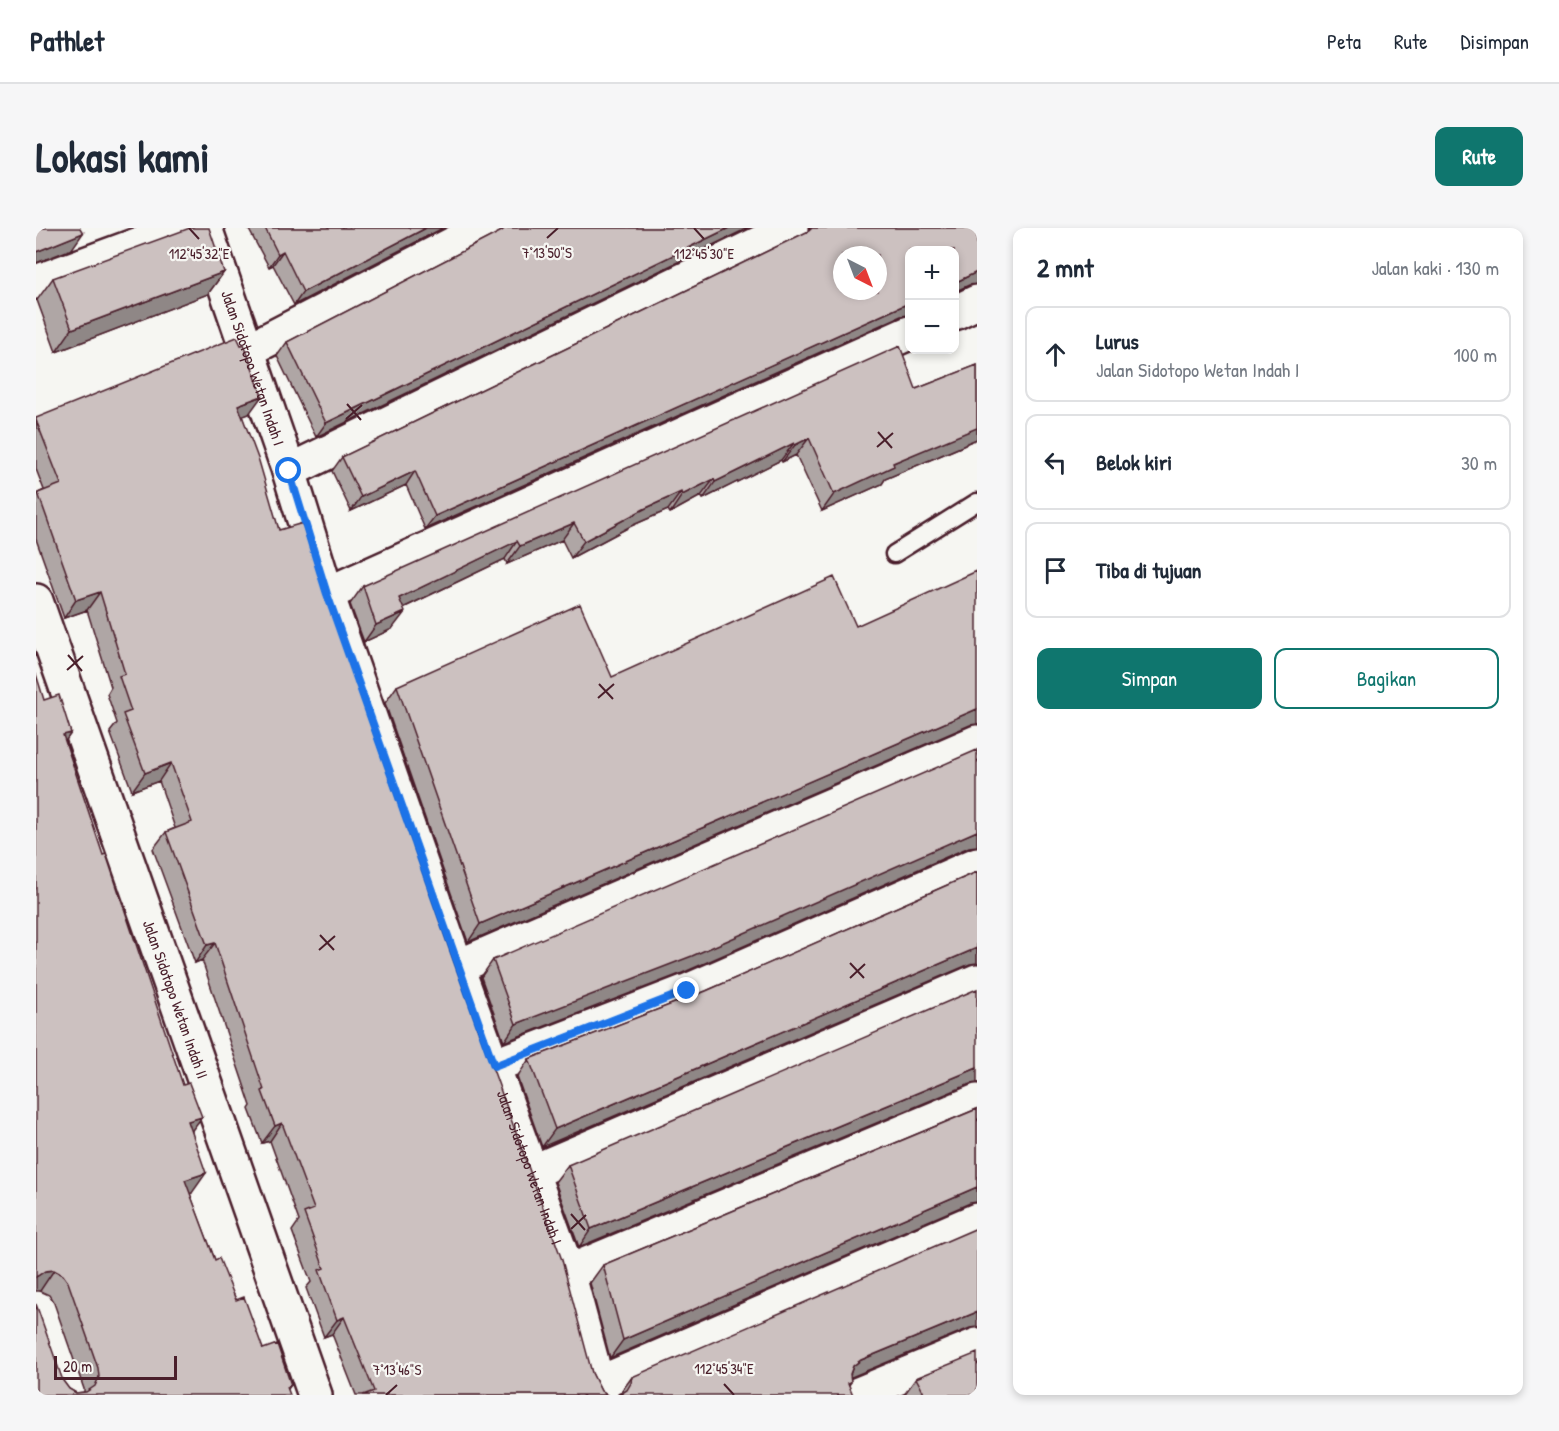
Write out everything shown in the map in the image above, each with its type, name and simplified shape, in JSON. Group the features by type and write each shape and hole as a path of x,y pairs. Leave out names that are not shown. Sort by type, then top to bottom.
{"street":[{"path":"36,282 183,228"},
{"name":"Jalan Sidotopo Wetan Indah I","path":"206,228 289,471 327,594 457,967 568,1272 599,1390"},
{"path":"248,350 484,228"},
{"path":"289,471 791,228"},
{"path":"959,311 977,302"},
{"path":"327,594 905,335"},
{"name":"Jalan Sidotopo Wetan Indah II","path":"36,601 315,1395"},
{"path":"457,967 977,742"},
{"path":"494,1066 687,991 977,864"},
{"path":"532,1172 977,981"},
{"path":"568,1272 977,1101"},
{"path":"599,1390 977,1220"},
{"path":"856,1395 977,1345"}],"lane":[{"path":"894,554 977,502"}],"building":[{"path":"36,228 80,228 83,233 36,252"},
{"path":"190,228 209,228 224,272 72,329 53,278"},
{"path":"265,228 426,228 303,292 283,251 278,254"},
{"path":"505,228 729,228 326,423 287,342"},
{"path":"812,228 977,228 977,272 959,281 959,246 905,246 905,305 435,516 415,471 361,497 342,457"},
{"path":"237,337 241,345 244,344 262,396 238,405 259,461 279,530 303,523 452,956 562,1260 592,1373 601,1391 607,1395 363,1395 374,1391 344,1317 337,1320 319,1270 324,1268 304,1213 314,1209 282,1123 275,1126 215,943 207,945 166,832 192,822 171,763 145,773 123,714 131,711 119,676 125,674 100,592 76,600 38,493 61,484 36,418"},
{"path":"900,346 916,389 977,365 977,428 893,463 894,466 834,494 809,438 795,445 794,443 715,482 714,479 682,495 681,492 584,541 574,523 520,546 517,541 399,598 405,612 376,625 363,586"},
{"path":"977,571 977,709 480,924 397,686 580,604 612,677 834,577 856,626"},
{"path":"36,674 44,700 59,695 71,733 63,735 103,855 106,854 183,1085 189,1083 202,1117 188,1121 206,1173 185,1180 215,1260 219,1258 236,1300 244,1297 263,1349 277,1344 291,1385 287,1387 290,1395 36,1395 36,1304 63,1381 69,1389 76,1393 86,1392 95,1386 99,1377 98,1368 68,1282 63,1275 54,1270 45,1271 36,1277"},
{"path":"977,750 977,831 692,956 516,1024 493,960"},
{"path":"977,872 977,948 555,1129 529,1059 706,991"},
{"path":"977,989 977,1068 591,1229 568,1165"},
{"path":"977,1109 977,1187 623,1340 603,1265"},
{"path":"977,1228 977,1312 861,1360 853,1366 850,1374 851,1382 848,1383 853,1395 619,1395 627,1390 632,1377"},
{"path":"977,1353 977,1395 925,1395 916,1378"}],"route":[{"path":"289,471 327,594 457,967 494,1066 687,991"}]}
